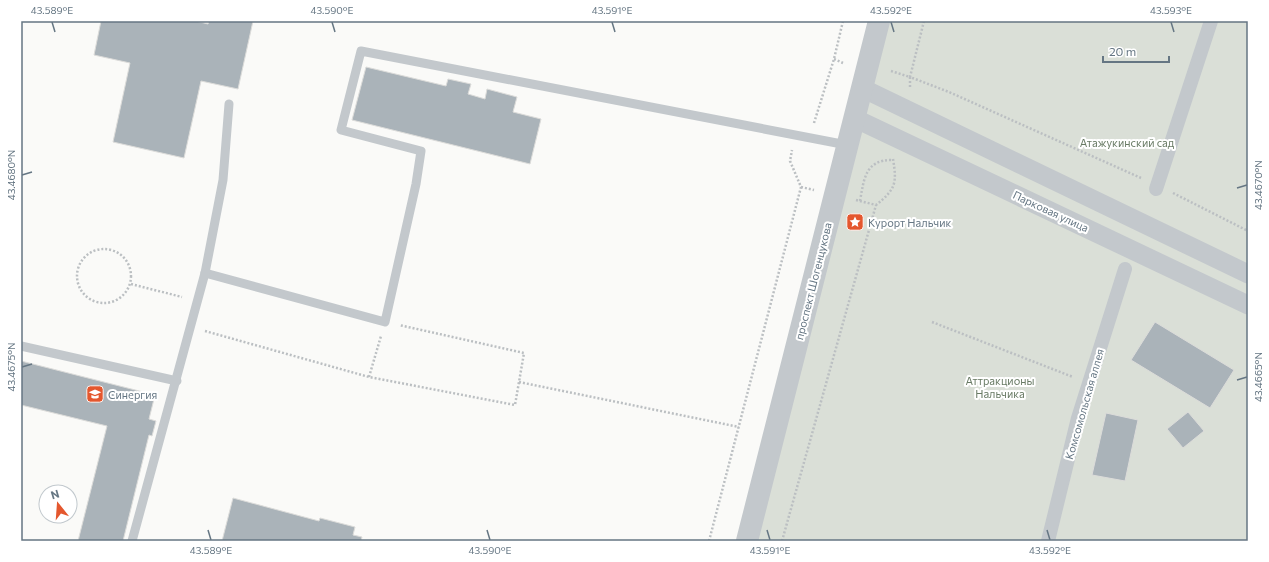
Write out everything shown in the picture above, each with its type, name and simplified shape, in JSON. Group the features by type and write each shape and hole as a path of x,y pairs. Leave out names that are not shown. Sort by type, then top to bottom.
{"street":[{"name":"проспект Шогенцукова","path":"747,541 879,21"},
{"path":"1157,188 1211,21"},
{"path":"862,88 1248,274"},
{"name":"Парковая улица","path":"854,118 1248,305"},
{"name":"Комсомольская аллея","path":"1048,541 1078,418 1125,269"}],"lane":[{"path":"205,273 385,322 416,184 421,151 341,130 361,51 847,145"},
{"path":"132,541 177,381 205,273 223,180 228,104"},
{"path":"21,346 177,381"}],"path":[{"path":"828,78 843,21"},
{"path":"909,93 910,77 924,21"},
{"path":"834,59 843,62"},
{"path":"891,71 949,92 1248,231"},
{"path":"782,541 876,204 890,194 896,178 891,152"},
{"path":"860,201 864,180 870,168 880,160 893,160"},
{"path":"801,187 816,191"},
{"path":"851,199 876,204"},
{"path":"709,541 795,210"},
{"path":"97,249 112,249 124,256 131,269 131,284 123,296 111,303 96,303 84,295 77,283 77,268 84,256 97,249"},
{"path":"131,284 198,301"},
{"path":"191,327 369,377 515,405 524,353 385,322 369,377"},
{"path":"932,322 1089,383"},
{"path":"519,382 739,427"}],"green space":[{"path":"879,21 1248,21 1248,541 747,541"}],"building":[{"path":"101,21 196,21 208,24 209,21 253,21 238,89 201,81 184,158 113,142 130,63 94,55"},
{"path":"366,67 446,86 448,79 471,84 468,94 485,99 487,89 517,97 513,112 541,119 530,164 352,120"},
{"path":"1155,322 1234,370 1210,408 1131,360"},
{"path":"21,361 155,395 149,419 156,421 152,436 149,435 123,541 78,541 107,426 21,405"},
{"path":"1188,412 1204,431 1183,448 1167,429"},
{"path":"1106,413 1138,420 1125,481 1092,475"},
{"path":"233,498 319,521 320,518 355,527 353,535 362,537 361,541 222,541"}],"place":[{"name":"Курорт Нальчик","path":"855,222"},
{"name":"Синергия","path":"95,394"}],"park label":[{"name":"Атажукинский сад","path":"1127,142"},
{"name":"Аттракционы Нальчика","path":"1000,386"}]}
